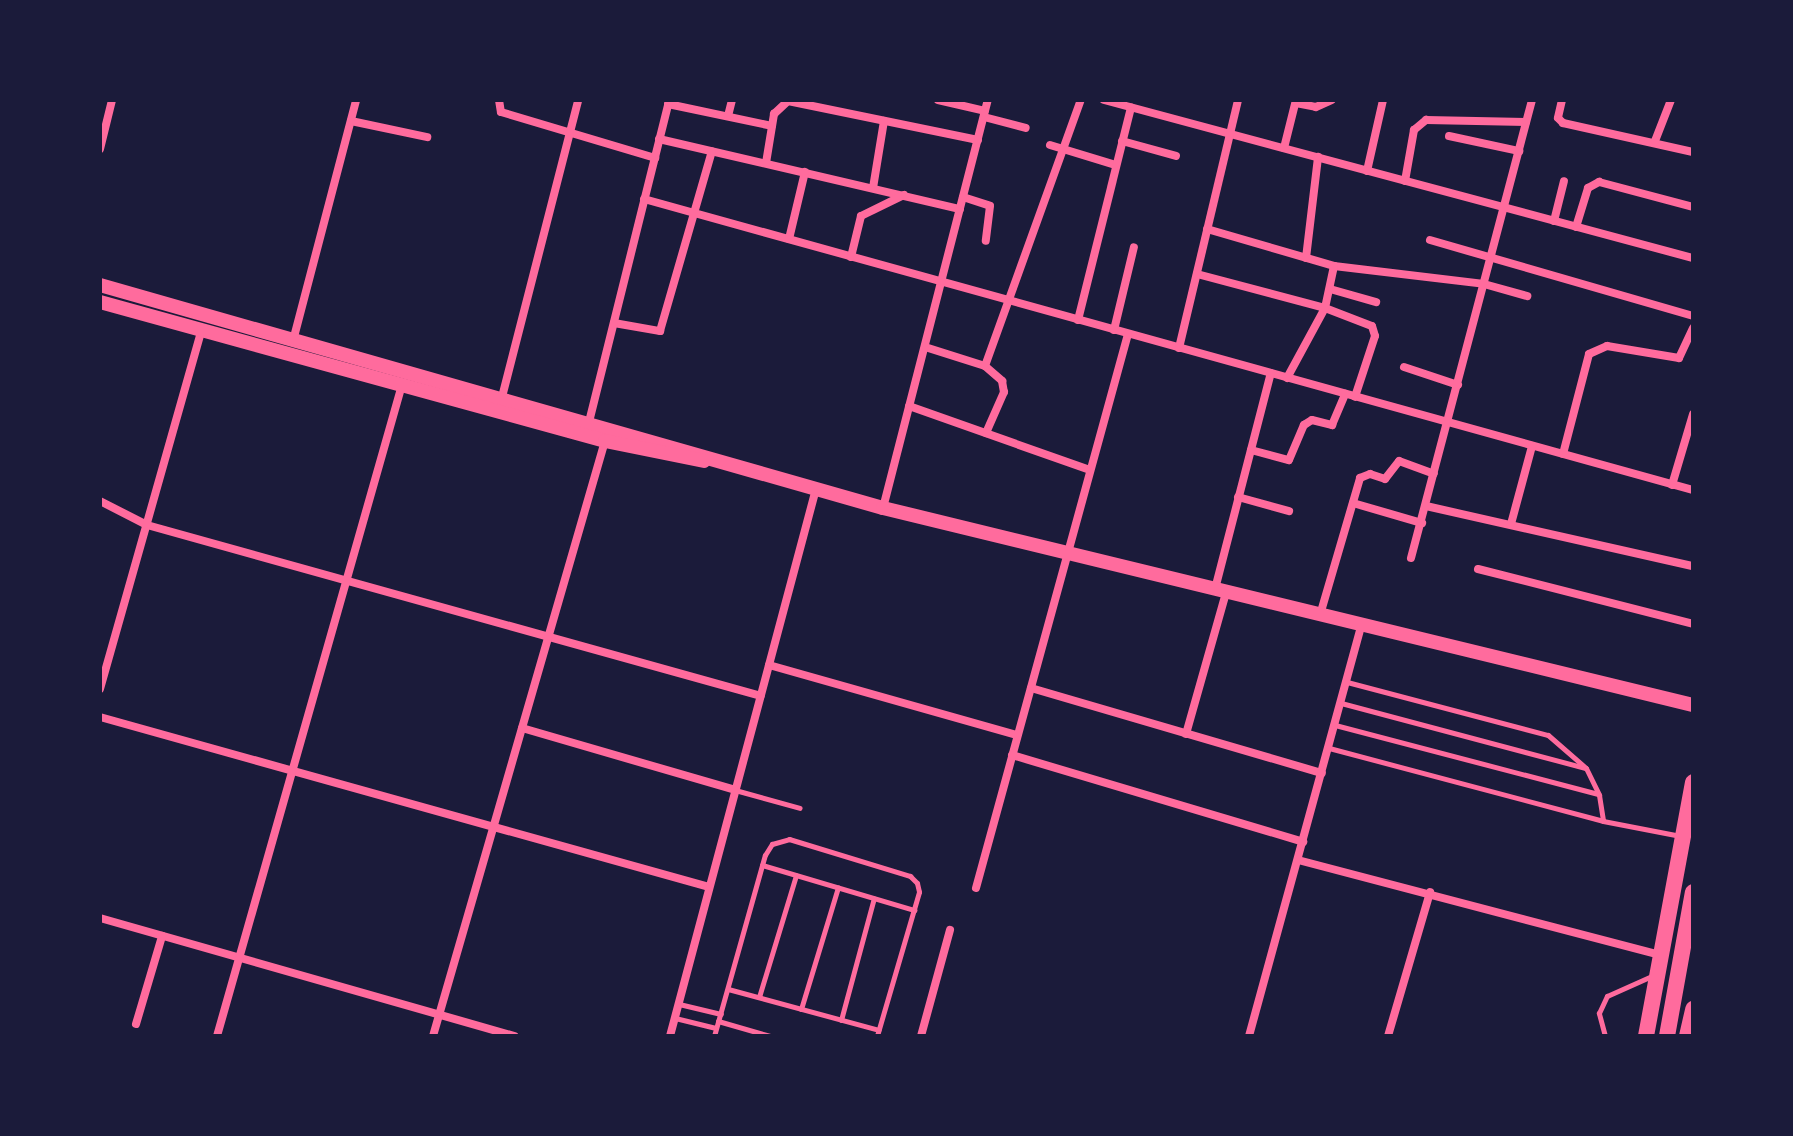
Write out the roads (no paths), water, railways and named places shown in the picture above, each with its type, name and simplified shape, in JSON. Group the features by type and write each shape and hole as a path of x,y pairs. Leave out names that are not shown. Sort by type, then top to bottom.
{"main road":[{"path":"100,285 294,337 589,422 709,461 883,508 1361,627 1693,705"},
{"path":"100,302 605,441 709,461"},
{"path":"1646,1036 1688,837 1693,782"},
{"path":"1667,1036 1693,892"},
{"path":"1687,1036 1693,1009"}],"street":[{"path":"100,149 112,100"},
{"path":"294,337 356,100"},
{"path":"499,100 501,112 655,158"},
{"path":"502,397 578,100"},
{"path":"728,116 732,100"},
{"path":"938,100 1026,128"},
{"path":"883,508 988,100"},
{"path":"985,366 1081,100"},
{"path":"1104,100 1693,258"},
{"path":"1179,348 1238,100"},
{"path":"1284,148 1296,102 1316,107 1332,100"},
{"path":"1367,171 1383,100"},
{"path":"1411,558 1532,100"},
{"path":"1562,100 1558,118 1563,123 1655,141 1693,152"},
{"path":"1655,141 1671,100"},
{"path":"766,163 774,114 788,101 815,103 978,140"},
{"path":"589,422 669,102 772,126"},
{"path":"1078,320 1131,107"},
{"path":"1405,181 1414,130 1426,120 1526,122"},
{"path":"351,121 427,137"},
{"path":"873,188 884,121"},
{"path":"1449,136 1519,151"},
{"path":"659,139 960,209"},
{"path":"1122,141 1176,156"},
{"path":"1050,145 1116,165"},
{"path":"614,323 660,331 712,151"},
{"path":"1306,258 1318,157"},
{"path":"789,239 805,172"},
{"path":"1554,221 1564,181"},
{"path":"1576,227 1588,188 1599,182 1693,207"},
{"path":"851,257 861,216 904,195"},
{"path":"963,197 990,206 986,241"},
{"path":"644,199 1693,490"},
{"path":"1207,229 1334,266 1484,284 1527,296"},
{"path":"1430,240 1693,316"},
{"path":"1114,330 1134,247"},
{"path":"1287,378 1325,308 1334,266"},
{"path":"1197,274 1325,308 1372,326 1375,336 1355,397"},
{"path":"1330,289 1376,302"},
{"path":"100,689 206,314"},
{"path":"1563,454 1589,354 1607,346 1679,358 1693,328"},
{"path":"976,888 1128,334"},
{"path":"925,347 985,366 1002,381 1004,392 986,433"},
{"path":"1404,367 1458,385"},
{"path":"1186,734 1220,591 1238,497 1271,373"},
{"path":"217,1036 403,384"},
{"path":"1251,450 1289,460 1304,425 1312,420 1332,425 1345,394"},
{"path":"909,406 1090,470"},
{"path":"1672,485 1693,414"},
{"path":"433,1036 605,441"},
{"path":"1511,524 1532,446"},
{"path":"1320,615 1360,478 1388,478 1394,462 1434,474"},
{"path":"670,1036 816,489"},
{"path":"1238,497 1289,511"},
{"path":"100,501 147,525 761,696"},
{"path":"1353,503 1422,523"},
{"path":"1426,506 1693,566"},
{"path":"1478,569 1693,624"},
{"path":"1249,1036 1361,627"},
{"path":"769,665 1017,735"},
{"path":"1031,688 1322,773"},
{"path":"100,717 709,887"},
{"path":"522,728 735,790"},
{"path":"1012,755 1303,842"},
{"path":"1298,860 1430,892 1661,955"},
{"path":"1388,1036 1430,892"},
{"path":"100,918 515,1036"},
{"path":"921,1036 950,930"},
{"path":"136,1024 162,936"}],"lane":[{"path":"1347,682 1532,729 1562,744 1586,768 1599,795 1603,821"},
{"path":"1341,703 1586,768"},
{"path":"1335,725 1599,795"},
{"path":"1329,748 1603,821 1688,837"},
{"path":"735,790 800,808"},
{"path":"714,1036 762,865 772,844 789,839 910,876 919,887 878,1033 728,989"},
{"path":"762,865 914,910"},
{"path":"759,997 796,875"},
{"path":"801,1009 838,887"},
{"path":"841,1020 874,898"},
{"path":"1605,1036 1599,1013 1607,996 1657,975"},
{"path":"678,1004 752,1034 770,1036"},
{"path":"674,1018 719,1021"}]}
